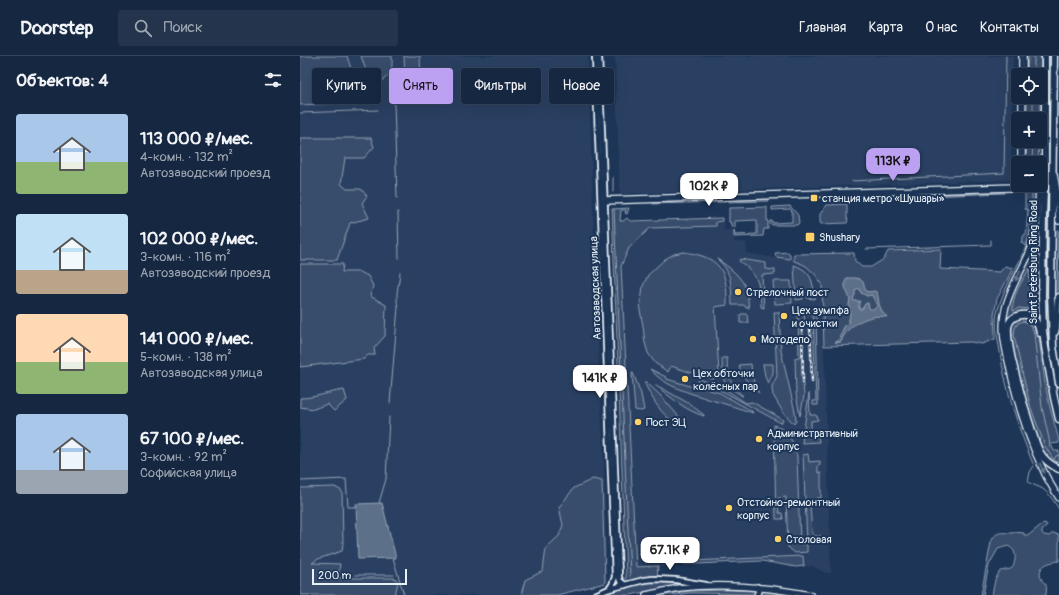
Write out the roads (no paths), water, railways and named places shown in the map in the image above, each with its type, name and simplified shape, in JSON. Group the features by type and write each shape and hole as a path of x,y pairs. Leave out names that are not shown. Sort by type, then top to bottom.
{"highway":[{"name":"Saint Petersburg Ring Road","path":"1044,156 1045,56"},
{"name":"Saint Petersburg Ring Road","path":"1054,56 1051,294 1055,362 1059,383"},
{"name":"Saint Petersburg Ring Road","path":"1044,192 1043,330 1059,420"},
{"path":"1053,337 1056,328 1057,305 1059,297"},
{"path":"1045,347 1039,332 1039,327 1034,319 1021,314 1010,323 1008,334 1009,344 1026,415 1040,452 1047,462 1059,469"}],"main road":[{"path":"1053,165 1058,192 1059,221"},
{"path":"1039,192 1036,230 1030,250 1013,287 1005,309 1003,334 1006,353 1022,416 1040,463 1059,498"},
{"path":"646,595 678,588 716,586 757,587 810,595"},
{"path":"757,587 759,591 757,595"}],"street":[{"name":"Автозаводская улица","path":"595,56 603,201 619,577 620,581 625,585"},
{"name":"Автозаводская улица","path":"599,56 615,578 609,589"},
{"path":"1023,56 1023,68"},
{"path":"603,201 1011,186"},
{"path":"603,201 1011,189"},
{"path":"596,595 609,589 644,580 662,579 716,586"}],"waterway":[{"path":"852,181 1004,173 1006,56"},
{"path":"1034,56 1034,68"},
{"path":"394,104 397,198"},
{"path":"1033,104 1033,112"},
{"path":"300,113 378,110"},
{"path":"1032,156 1033,148"},
{"path":"613,177 613,192"},
{"path":"1032,192 1030,233 1025,249 1003,294 996,317 996,330 1008,392 1017,422 1034,466 1030,472 1028,482 1045,491 1059,509"},
{"path":"614,209 630,576"},
{"path":"398,212 399,258"},
{"path":"866,249 991,245 991,240"},
{"path":"1030,268 1030,309 1019,308 1013,311 1016,294 1030,268"},
{"path":"390,403 398,307 397,294 400,272"},
{"path":"1050,448 1042,407 1034,333 1030,325 1023,321 1018,323 1015,328 1014,335 1031,408 1045,446 1053,459 1059,463"},
{"path":"379,503 386,479 389,417"},
{"path":"1054,459 1059,455"},
{"path":"300,481 346,479 348,507 357,507"},
{"path":"393,558 404,595"},
{"path":"355,575 394,575"}],"railway":[{"path":"802,326 803,382"},
{"path":"810,326 812,381"}],"place":[{"name":"станция метро «Шушары»","path":"814,198"},
{"name":"Shushary","path":"810,237"},
{"name":"Стрелочный пост","path":"738,292"},
{"name":"Цех зумпфа и очистки","path":"784,316"},
{"name":"Мотодепо","path":"753,339"},
{"name":"Цех обточки колёсных пар","path":"685,379"},
{"name":"Пост ЭЦ","path":"638,422"},
{"name":"Административный корпус","path":"759,439"},
{"name":"Отстойно-ремонтный корпус","path":"729,508"},
{"name":"Столовая","path":"778,539"}]}
